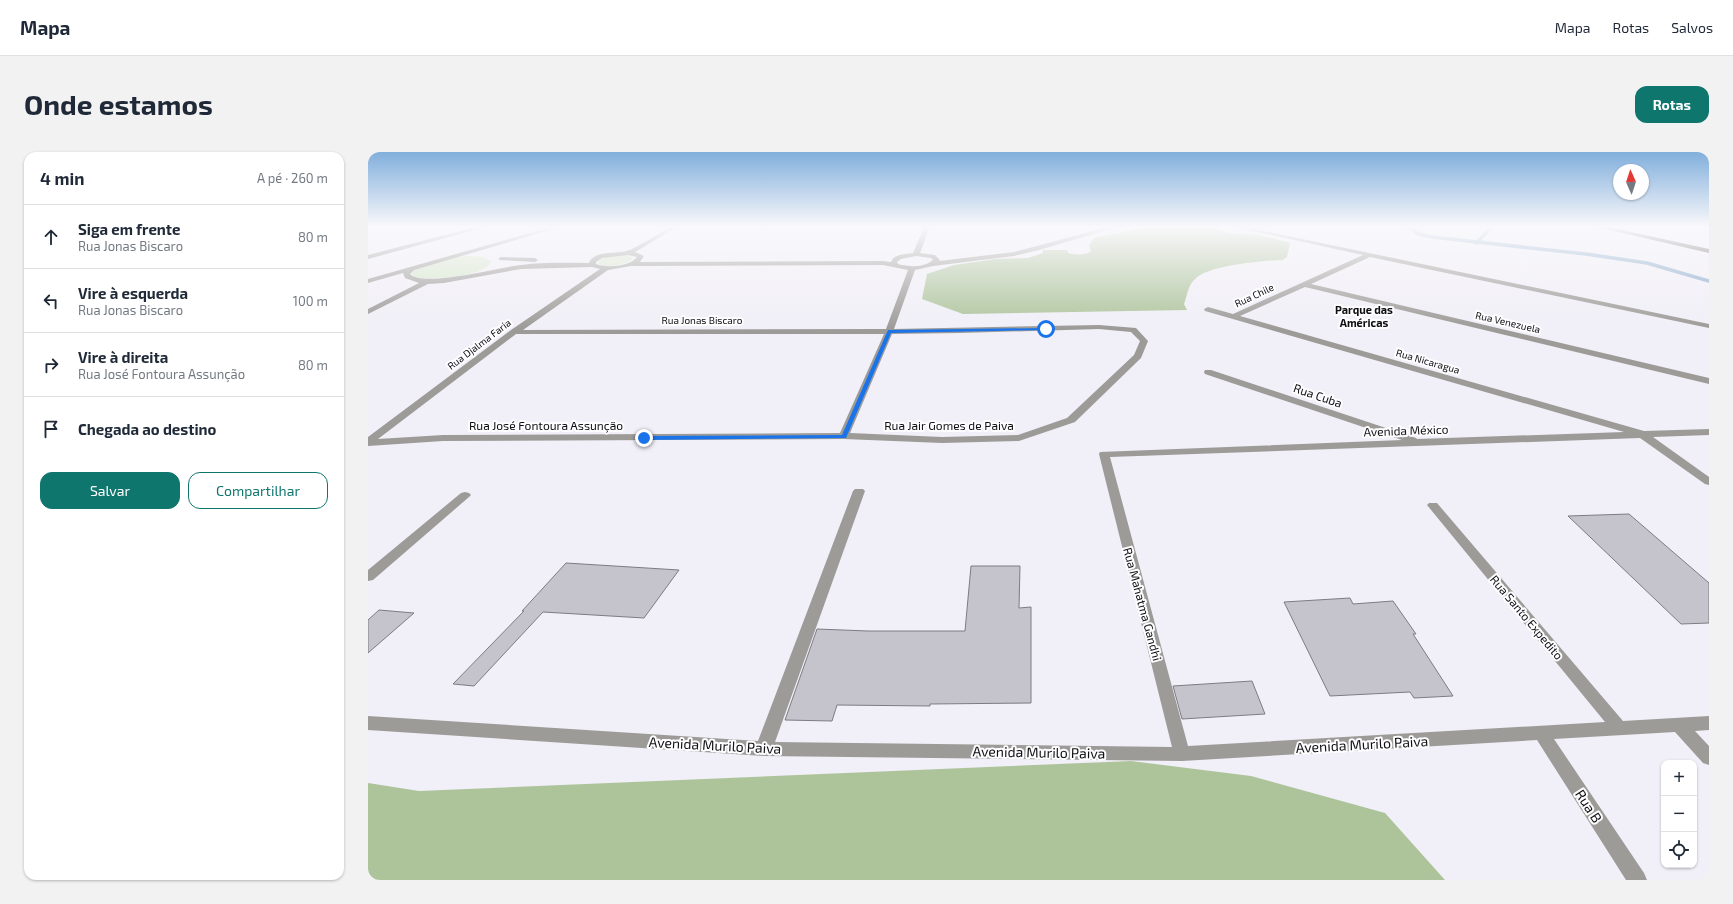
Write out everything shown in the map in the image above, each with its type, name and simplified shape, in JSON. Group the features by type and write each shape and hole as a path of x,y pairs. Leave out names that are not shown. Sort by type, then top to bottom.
{"street":[{"path":"368,280 438,261"},
{"path":"481,273 498,266 499,261"},
{"path":"632,264 637,261"},
{"path":"894,261 895,265"},
{"path":"406,274 407,277 411,279 429,281 446,280 481,273 549,265 592,264 606,268 632,264 882,263 912,268 958,261"},
{"name":"Rua Chile","path":"1234,316 1355,261"},
{"path":"1404,261 1709,326"},
{"path":"378,277 406,274 412,268"},
{"name":"Rua Djalma Faria","path":"368,442 514,332 606,268"},
{"path":"844,436 889,331 912,268"},
{"path":"368,312 429,281"},
{"name":"Rua Venezuela","path":"1302,284 1709,381"},
{"name":"Rua Nicaragua","path":"1208,309 1642,434"},
{"name":"Rua Jonas Biscaro","path":"514,332 889,331 1099,327 1133,330"},
{"name":"Rua Jair Gomes de Paiva","path":"844,436 942,440 1019,438 1071,420 1138,356 1144,341 1133,330"},
{"name":"Rua Cuba","path":"1208,372 1419,443"},
{"name":"Avenida México","path":"1104,454 1709,432"},
{"path":"1642,434 1709,482"},
{"name":"Rua José Fontoura Assunção","path":"368,442 443,438 844,436"},
{"name":"Rua Mahatma Gandhi","path":"1104,454 1182,754"},
{"path":"764,749 859,491"},
{"path":"368,577 465,495"},
{"name":"Rua Santo Expedito","path":"1433,505 1620,729"},
{"name":"Avenida Murilo Paiva","path":"368,723 764,749 1182,754 1709,723"},
{"path":"1679,725 1709,758"},
{"name":"Rua B","path":"1541,733 1637,880"}],"green space":[{"path":"438,261 491,261 480,271 459,276 420,278 415,277 411,273 415,269"},
{"path":"599,261 630,261 611,266 598,263"},
{"path":"982,261 1263,261 1223,267 1202,274 1193,281 1189,287 1184,304 1187,310 963,314 922,299 927,274 954,265"},
{"path":"1131,761 1251,776 1385,813 1445,880 368,880 368,783 419,791"}],"building":[{"path":"1629,514 1709,583 1709,623 1681,624 1568,516"},
{"path":"566,563 679,570 644,618 543,612 474,686 453,684 524,611 522,611"},
{"path":"971,566 1020,566 1019,608 1031,607 1031,703 930,704 930,706 837,705 832,721 785,720 817,629 868,631 965,631"},
{"path":"1350,598 1353,604 1393,601 1416,634 1413,634 1453,696 1414,698 1410,692 1330,696 1284,602"},
{"path":"379,610 414,613 368,653 368,620"},
{"path":"1252,681 1265,714 1182,719 1173,686"}],"waterway":[{"path":"1633,261 1647,263 1709,281"}],"district":[{"name":"Parque das Américas","path":"1364,315"}],"route":[{"path":"644,438 844,436 889,331 1046,329"}]}
